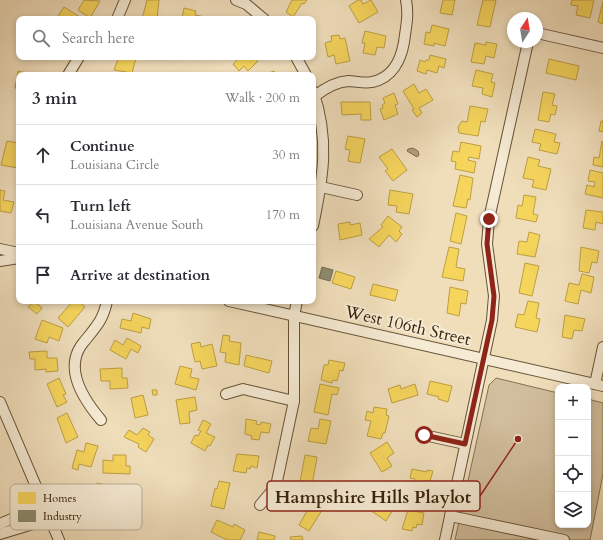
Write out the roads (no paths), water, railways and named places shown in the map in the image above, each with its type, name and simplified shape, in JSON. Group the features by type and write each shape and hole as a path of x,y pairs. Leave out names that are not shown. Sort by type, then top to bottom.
{"street":[{"path":"118,16 125,0"},
{"path":"316,93 336,84 347,81 371,82 382,79 391,72 398,63 402,52 408,12 406,0"},
{"path":"243,1 260,16"},
{"path":"543,33 603,48"},
{"path":"445,540 492,320 494,296 487,244 489,219 527,48"},
{"path":"70,72 77,60"},
{"path":"298,60 304,72"},
{"path":"316,100 320,112 324,138 324,165 316,211"},
{"path":"321,187 358,195"},
{"path":"0,249 16,253"},
{"path":"0,261 16,258"},
{"path":"101,420 88,403 76,379 74,367 76,355 82,344 102,318 106,304"},
{"name":"West 106th Street","path":"242,304 599,385"},
{"path":"260,505 276,486 294,401 294,316 296,304"},
{"path":"599,385 603,347"},
{"path":"226,394 243,389 294,401"},
{"path":"0,402 35,484"},
{"path":"424,435 465,444"},
{"path":"450,516 564,540"},
{"path":"0,524 10,520"},
{"path":"0,534 13,530"},
{"path":"55,530 59,540"}],"place":[{"name":"Hampshire Hills Playlot","path":"518,439"}]}
